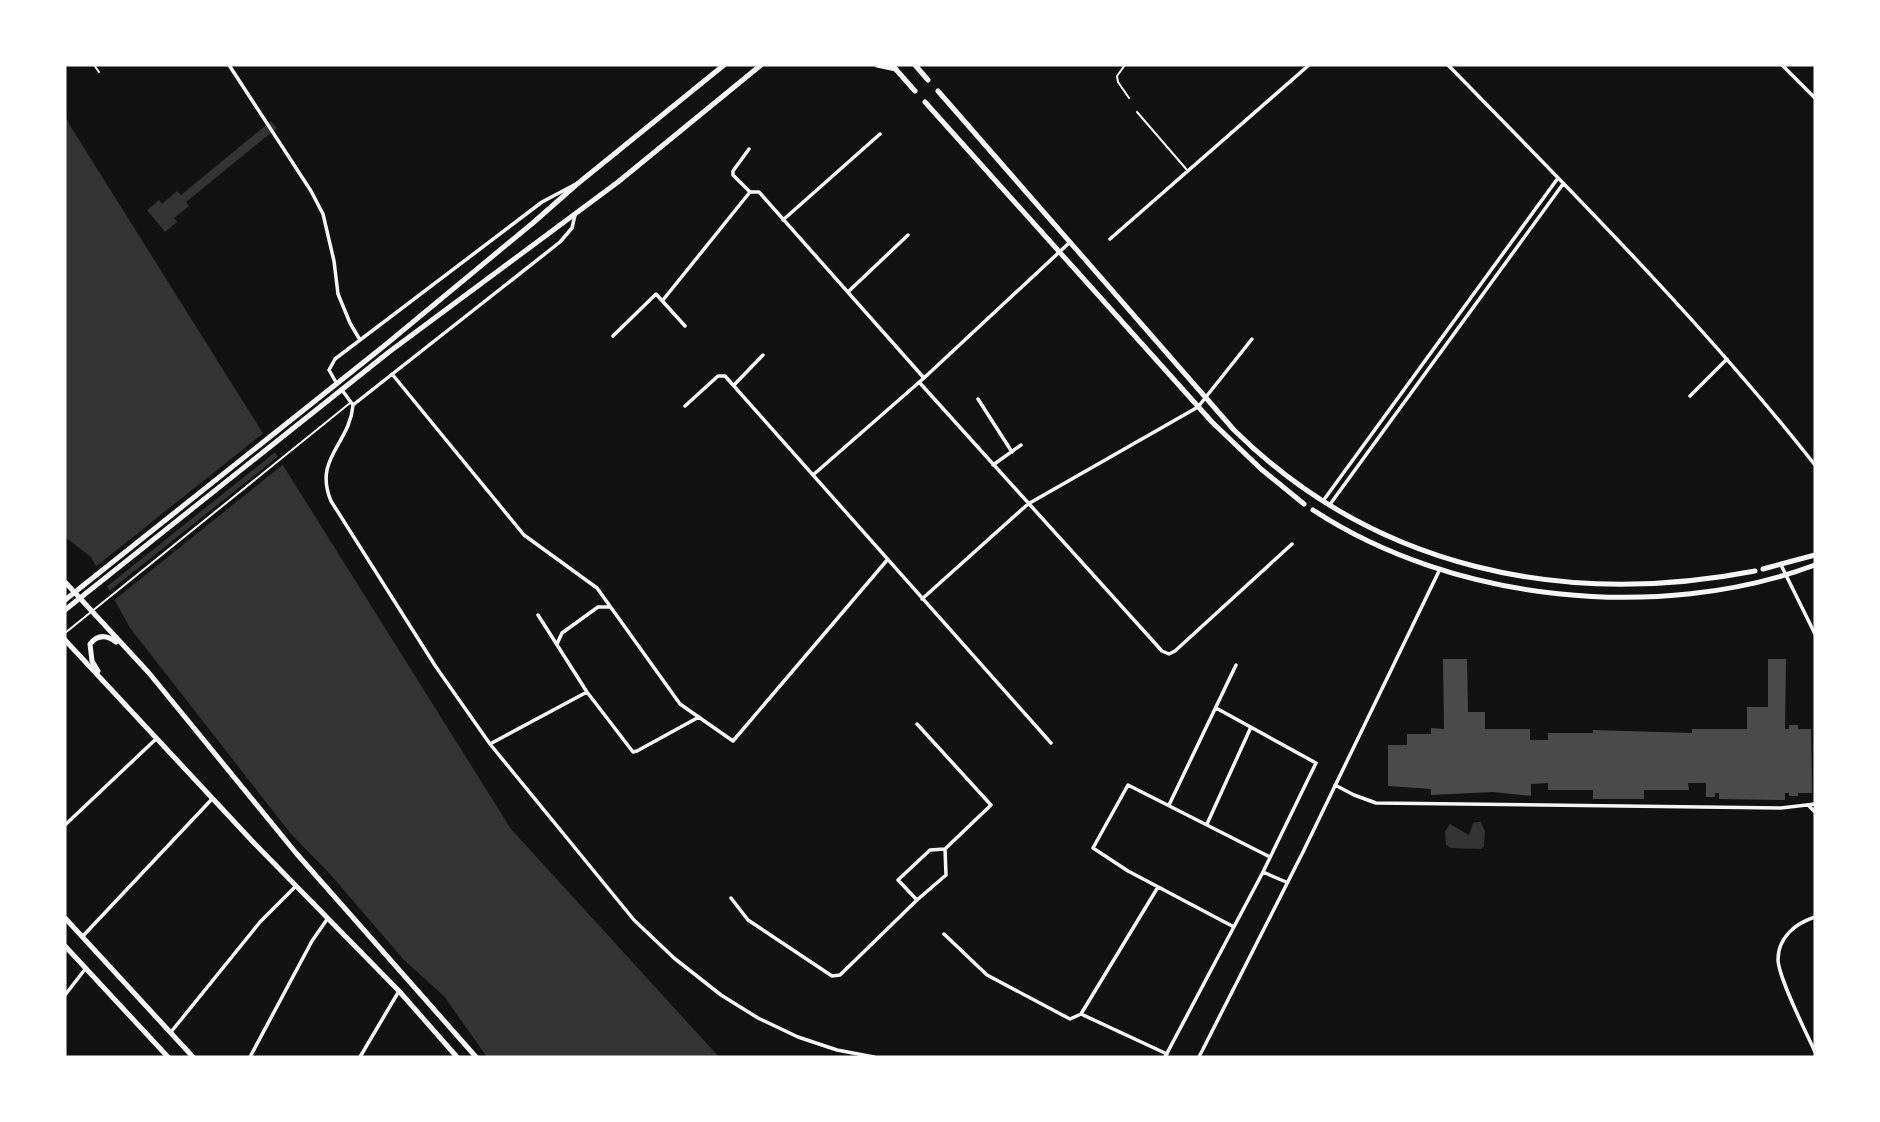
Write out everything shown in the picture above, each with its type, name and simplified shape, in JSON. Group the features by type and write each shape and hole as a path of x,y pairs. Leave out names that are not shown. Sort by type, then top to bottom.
{"main road":[{"path":"65,600 384,346 539,218 576,184 724,65"},
{"path":"65,611 389,352 576,215 761,65"},
{"path":"877,65 894,67 915,91"},
{"path":"915,65 928,80"},
{"path":"938,91 1206,400 1264,457 1329,505 1427,553 1528,578 1591,584 1646,585 1755,571"},
{"path":"925,102 1198,407 1243,453 1304,504"},
{"path":"1313,510 1369,541 1440,569 1521,588 1596,596 1696,592 1742,585 1815,565"},
{"path":"1763,569 1815,555"},
{"path":"65,583 149,673 296,853 476,1057"},
{"path":"149,673 112,639 98,636 90,643 92,661 99,673 127,705 212,799 399,991 457,1057"},
{"path":"65,640 127,705"},
{"path":"65,918 193,1057"},
{"path":"65,946 168,1057"}],"street":[{"path":"229,65 312,191 323,214 334,261 338,294 360,340"},
{"path":"1110,239 1308,65"},
{"path":"1448,65 1564,184 1727,359 1815,465"},
{"path":"1782,65 1815,98"},
{"path":"783,220 880,134"},
{"path":"749,149 733,171 736,178 750,192 759,192 924,378"},
{"path":"1323,501 1558,178"},
{"path":"576,184 558,191 542,202 335,359 329,370 330,375 352,404 352,418 331,454 325,474 325,487 436,667 490,744 634,920 674,958 721,995 758,1018 798,1037 837,1050 874,1057"},
{"path":"1329,505 1564,184"},
{"path":"663,300 750,192"},
{"path":"1547,193 1554,198"},
{"path":"352,404 560,242 572,228 576,215"},
{"path":"849,291 908,235"},
{"path":"813,475 924,378 1069,243"},
{"path":"613,336 653,295 659,295 685,326"},
{"path":"922,599 1028,504 1198,407 1252,339"},
{"path":"734,385 763,355"},
{"path":"1690,396 1727,359"},
{"path":"392,374 524,535 597,588 680,704 733,741 888,559"},
{"path":"685,406 722,374 734,385 1051,743"},
{"path":"919,382 1162,651 1169,654 1175,651 1292,544"},
{"path":"978,399 1012,452"},
{"path":"993,465 1021,446"},
{"path":"1782,565 1815,634"},
{"path":"1199,1057 1440,569"},
{"path":"557,644 562,633 597,607 612,608"},
{"path":"538,615 587,692 633,752 699,717"},
{"path":"1169,805 1236,665"},
{"path":"490,744 587,692"},
{"path":"1081,1014 1166,1056 1317,764 1216,708"},
{"path":"917,724 991,805 945,849 930,850 898,880 917,900"},
{"path":"1208,824 1251,727"},
{"path":"65,825 157,738"},
{"path":"1234,927 1128,872 1093,848 1128,785 1270,857"},
{"path":"1335,785 1376,803 1781,807 1815,804"},
{"path":"82,937 212,799"},
{"path":"1808,805 1815,812"},
{"path":"731,898 748,920 832,976 845,973 917,900 946,875 945,849"},
{"path":"1263,872 1287,882"},
{"path":"171,1032 260,922 296,886"},
{"path":"944,934 987,975 1070,1018 1081,1014 1158,887"},
{"path":"1815,917 1804,920 1785,935 1778,960 1815,1052"},
{"path":"250,1057 312,941 328,918"},
{"path":"65,995 86,968"},
{"path":"360,1057 399,991"}],"lane":[{"path":"94,65 99,72"},
{"path":"1125,65 1117,76 1129,98"},
{"path":"1137,112 1187,171"},
{"path":"65,633 352,404"}],"shaded area":[{"path":"65,114 511,829 719,1057 487,1057 444,996 404,960 330,874 291,834 130,628 91,557 65,537"},
{"path":"271,121 277,128 186,202 189,206 174,218 177,222 165,232 147,210 159,200 162,204 177,191 181,195"},
{"path":"1481,822 1485,831 1484,846 1481,849 1451,848 1446,845 1445,831 1450,824 1469,835 1473,823"}],"pier":[{"path":"266,431 278,450 105,588 94,568"},
{"path":"280,455 285,463 113,601 108,592"}],"building":[{"path":"1443,659 1467,659 1468,712 1485,712 1485,729 1530,729 1530,740 1548,740 1548,733 1593,733 1593,730 1692,733 1692,729 1747,729 1747,707 1768,707 1768,659 1786,659 1785,729 1789,729 1789,725 1798,725 1798,729 1811,729 1812,793 1789,796 1789,793 1785,793 1785,800 1719,799 1719,793 1715,793 1715,797 1706,797 1706,783 1688,783 1689,790 1644,790 1644,799 1593,799 1593,790 1548,790 1548,783 1531,784 1531,796 1493,792 1431,795 1431,789 1388,786 1388,745 1407,745 1407,734 1431,734 1431,728 1444,729"}]}
